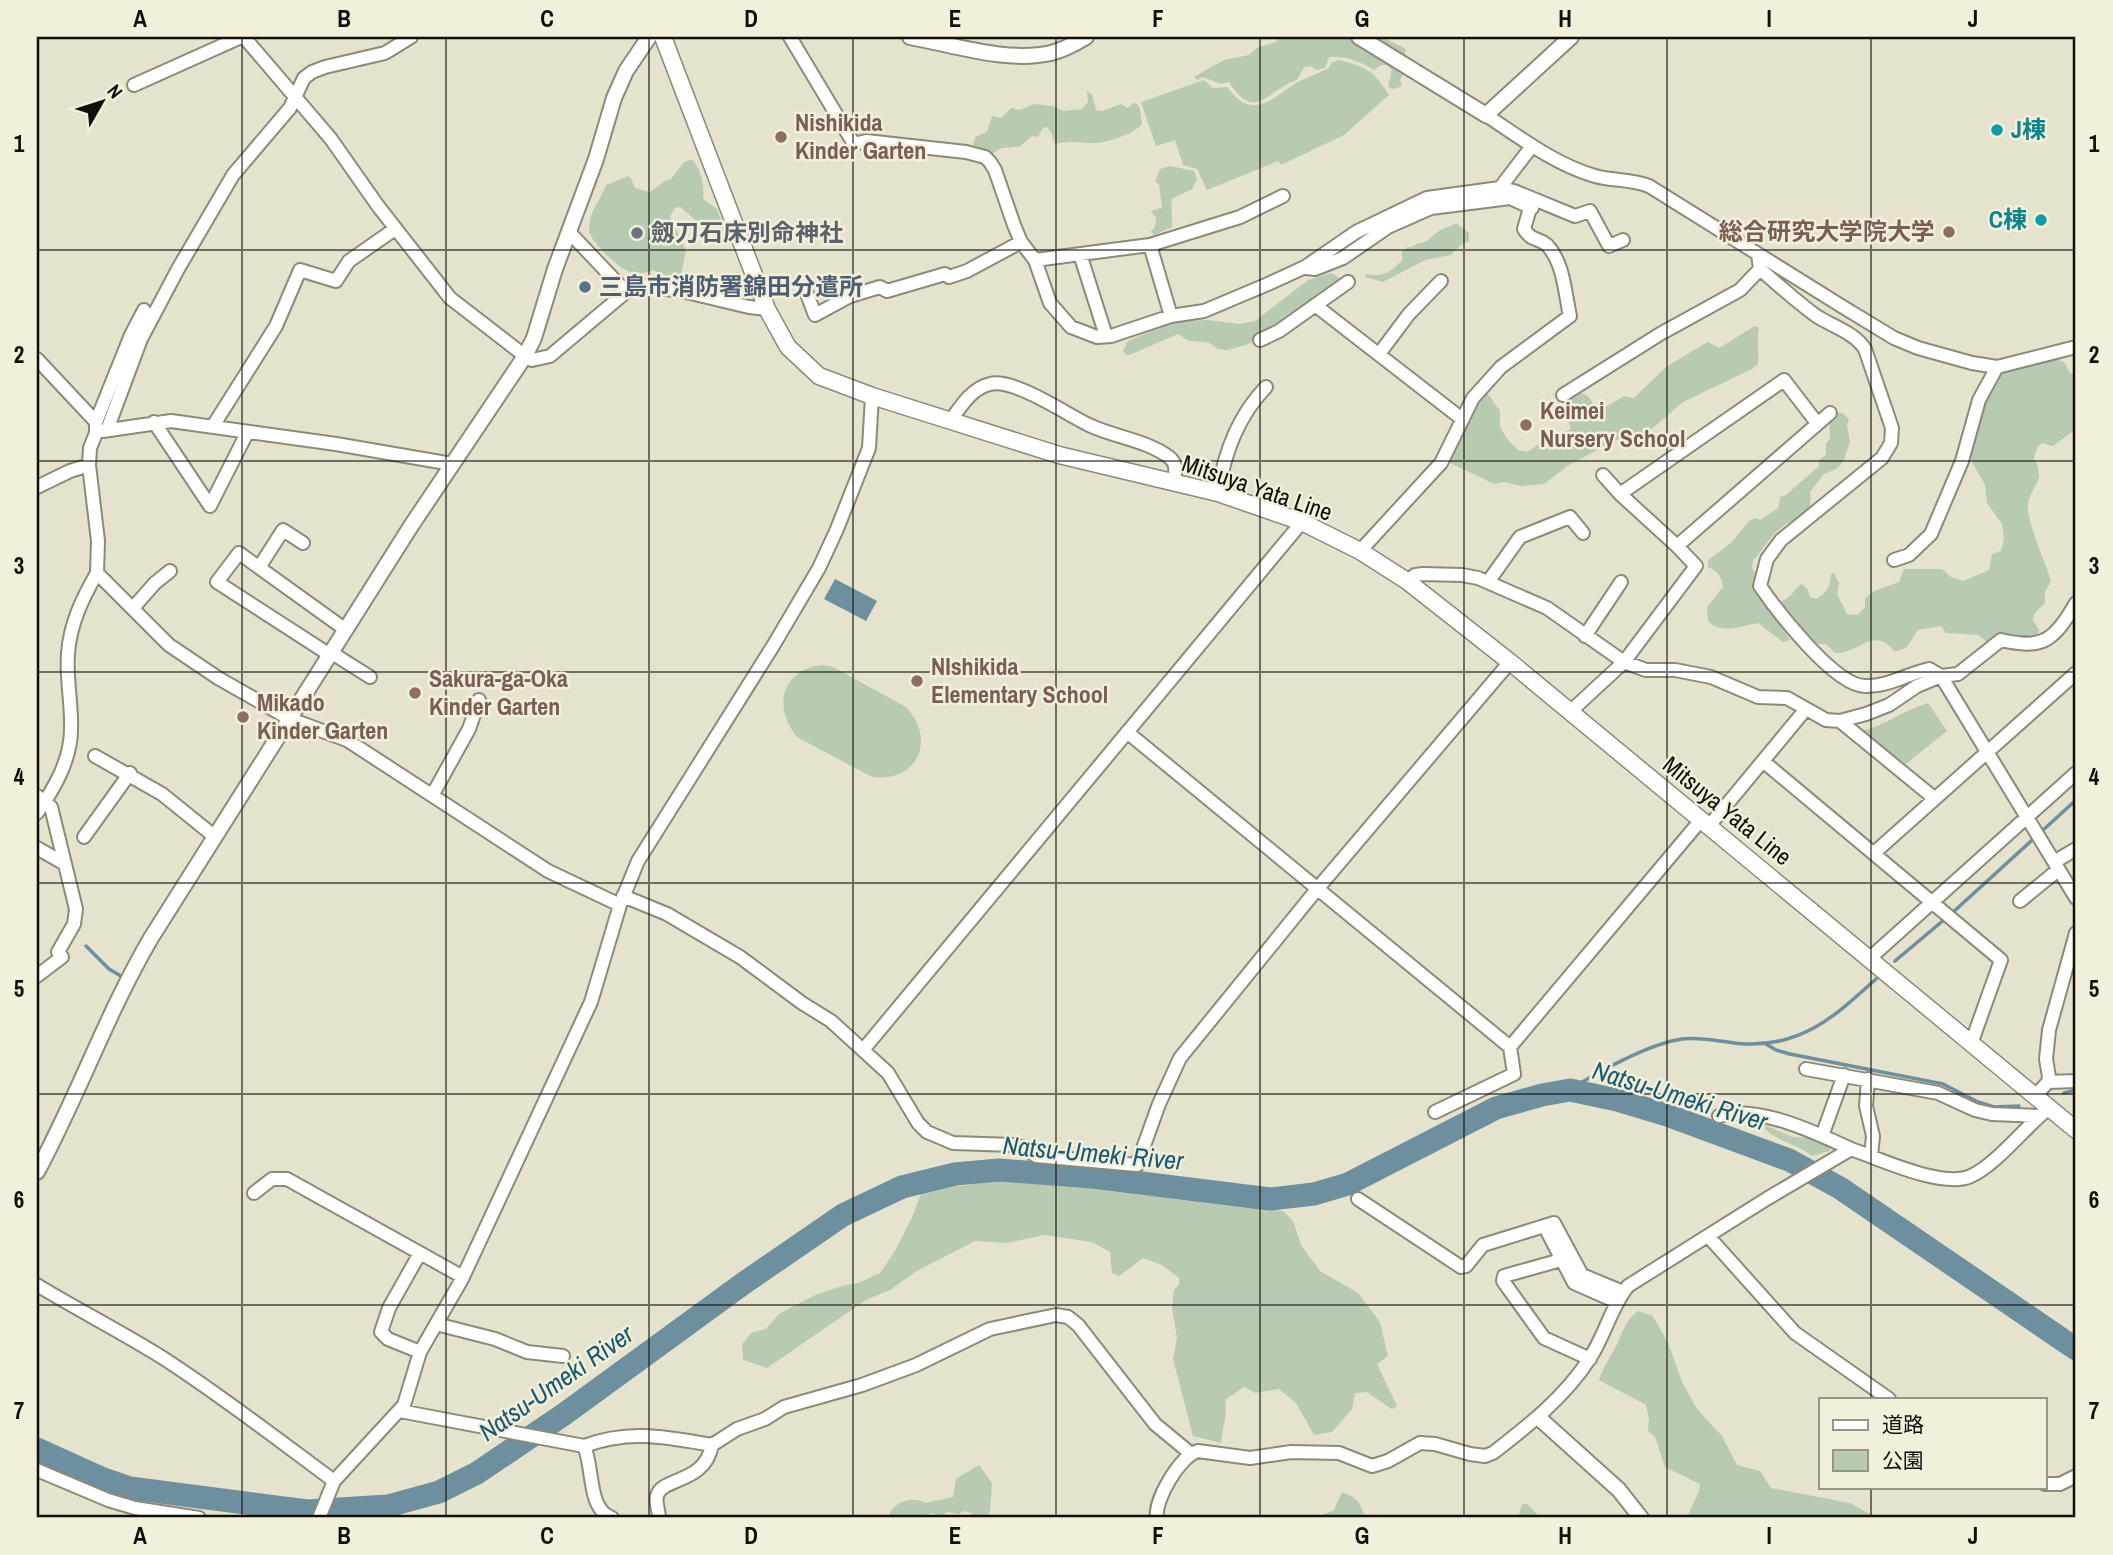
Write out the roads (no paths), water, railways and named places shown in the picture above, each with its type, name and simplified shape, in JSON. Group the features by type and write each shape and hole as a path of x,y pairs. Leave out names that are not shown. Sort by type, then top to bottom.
{"main road":[{"name":"Mitsuya Yata Line","path":"663,37 767,309 788,347 819,376 872,396 1059,455 1218,493 1302,522 1360,551 1407,581 1571,711 2035,1096 2043,1112 2076,1130"}],"street":[{"path":"134,85 243,37 331,139 395,229 450,298 532,360 551,356 626,292 644,286 767,309"},
{"path":"37,813 41,798 61,773 69,748 71,731 68,654 78,608 97,573 98,541 89,465 90,448 141,339 178,268 233,175 290,108 304,78 312,72 385,53 411,37"},
{"path":"37,1172 77,1094 140,956 452,464 525,356 534,338 596,159 614,98 626,71 649,37"},
{"path":"790,37 853,144 866,141 966,152 985,157 990,162 1021,242 1035,260 1050,303 1071,327 1086,334 1106,337 1171,316 1204,311 1305,267 1356,232 1427,198 1500,187 1575,216 1591,211 1609,246 1623,240"},
{"path":"911,37 1028,56 1053,52 1086,37"},
{"path":"1360,37 1532,146 1594,176 1636,181 1649,186 1894,338 1918,348 1997,367 2076,347"},
{"path":"1486,115 1571,37"},
{"path":"1500,187 1532,146"},
{"path":"1035,260 1150,244 1240,217 1283,196"},
{"path":"1305,267 1315,269 1343,258 1388,227 1431,208 1510,198 1530,208 1563,212"},
{"path":"1360,551 1441,463 1473,398 1501,367 1570,316 1561,269 1546,245 1529,237 1524,229 1530,208"},
{"path":"213,426 276,326 300,270 336,281 349,261 395,229"},
{"path":"569,232 626,292"},
{"path":"807,294 814,315 850,296 880,287 887,291 945,274 949,277 967,271 1021,242"},
{"path":"1150,244 1171,316"},
{"path":"1080,254 1106,337"},
{"path":"1758,254 1760,269 1815,314 1860,341 1892,428 1891,443 1882,458 1781,540 1768,559 1760,586 1801,638 1850,683 1864,687 1885,685 1911,673 1928,669 1941,676 2076,898"},
{"path":"1563,395 1660,334 1740,290 1760,269"},
{"path":"1379,354 1409,314 1441,281"},
{"path":"1260,340 1279,331 1348,282"},
{"path":"1315,305 1462,419"},
{"path":"100,428 131,335 144,310"},
{"path":"37,359 100,428"},
{"path":"1894,560 1909,555 1931,534 1962,461 1979,400 1997,367"},
{"path":"1620,494 1784,380 1816,423"},
{"path":"951,420 967,398 978,390 988,384 1003,383 1035,396 1090,425 1138,442 1169,457 1175,466 1174,482"},
{"path":"1218,493 1222,464 1236,430 1257,396 1266,387"},
{"path":"319,1518 334,1481 400,1411 420,1352 463,1277 591,1002 622,900 645,848 819,568 866,457 871,434 872,396"},
{"path":"1677,546 1830,413"},
{"path":"100,428 171,421 336,444 452,464"},
{"path":"154,422 210,506 247,433"},
{"path":"37,488 70,471 89,465"},
{"path":"1571,711 1624,662 1696,566 1603,475"},
{"path":"1488,582 1520,537 1570,517 1583,533"},
{"path":"863,1050 1302,522"},
{"path":"260,566 283,530 303,543"},
{"path":"346,630 239,553 217,582 370,677"},
{"path":"133,608 155,583 170,571"},
{"path":"97,573 171,646 218,678 290,719 346,740 548,871 622,900 667,914 750,963 802,1003 831,1021 888,1073 918,1123 927,1132 946,1142 1014,1145 1026,1148 1037,1156 1137,1165 1159,1104 1180,1058 1318,888 1510,662"},
{"path":"1407,581 1411,576 1423,574 1462,575 1488,582 1547,608 1624,662 1646,670 1675,670 1711,677 1758,697 1787,698 1826,720 1840,721 1889,705 1917,686 1941,676 1958,674 2001,640 2025,646 2045,642 2076,603"},
{"path":"1585,636 1621,582"},
{"path":"1874,853 2076,673"},
{"path":"433,794 470,729 479,699"},
{"path":"1510,1046 1705,823 1764,762 1806,709"},
{"path":"1840,721 1934,798"},
{"path":"1127,732 1510,1046 1514,1074 1434,1112"},
{"path":"95,756 130,773 162,794 214,836"},
{"path":"1764,762 2001,960 1971,1044"},
{"path":"84,837 130,773"},
{"path":"1870,958 2076,773"},
{"path":"37,976 62,957 58,952 64,946 74,924 76,909 51,807 41,798"},
{"path":"37,848 65,864"},
{"path":"2020,901 2076,849"},
{"path":"2048,1082 2046,1047 2049,1030 2076,933"},
{"path":"1806,1069 1938,1093 1975,1110 1992,1114 2043,1112"},
{"path":"1822,1136 1844,1075"},
{"path":"1868,1079 1866,1106 1873,1136 1871,1156"},
{"path":"2035,1096 2048,1082 2076,1081"},
{"path":"1719,1116 1739,1113 1759,1116 1942,1178 1969,1177 2003,1151 2043,1112"},
{"path":"1157,1518 1159,1500 1190,1453 1198,1451 1250,1458 1291,1452 1339,1453 1367,1465 1377,1465 1424,1443 1485,1456 1493,1453 1539,1418 1590,1359 1620,1297 1645,1274 1851,1149"},
{"path":"254,1193 272,1179 287,1179 463,1277"},
{"path":"1358,1199 1461,1267 1466,1266 1483,1245 1554,1223 1582,1275 1620,1297"},
{"path":"1548,1233 1578,1287 1620,1297"},
{"path":"1708,1236 1795,1333 1888,1398"},
{"path":"420,1253 389,1308 381,1332 388,1339 420,1352"},
{"path":"1561,1260 1504,1276 1503,1281 1544,1338 1590,1359"},
{"path":"37,1285 198,1381 247,1414 334,1481"},
{"path":"400,1411 584,1446 599,1440 644,1434 712,1445 737,1429 765,1419 784,1407 862,1385 916,1365 990,1329 1041,1317 1063,1315 1078,1325 1155,1424 1190,1453"},
{"path":"436,1324 495,1339 527,1352 563,1356"},
{"path":"1539,1418 1619,1490 1641,1518"},
{"path":"659,1518 659,1491 696,1473 709,1457 712,1445"},
{"path":"584,1446 589,1458 596,1506 612,1518"},
{"path":"37,1470 108,1500 135,1508 200,1518"},
{"path":"2046,1484 2060,1484 2076,1476"}],"water":[{"path":"835,579 877,601 866,621 824,599"}],"waterway":[{"path":"1951,914 2076,800"},
{"path":"1895,961 1945,919"},
{"path":"86,946 109,969 121,976"},
{"path":"1570,1090 1624,1060 1669,1042 1697,1038 1746,1044 1767,1043 1802,1034 1833,1016 1876,979"},
{"path":"1766,1044 1790,1054 1943,1084 1994,1107 2019,1106"},
{"name":"Natsu-Umeki River","path":"37,1449 130,1488 307,1511 388,1506 439,1492 477,1473 563,1415 744,1283 843,1215 902,1187 955,1174 999,1170 1093,1177 1270,1199 1314,1194 1348,1184 1496,1108 1570,1090 1667,1115 1789,1160 1840,1188 2076,1349"},
{"path":"2064,1093 2076,1090"}],"place":[{"name":"J棟","path":"1997,130"},
{"name":"Nishikida Kinder Garten","path":"781,137"},
{"name":"C棟","path":"2041,220"},
{"name":"総合研究大学院大学","path":"1949,232"},
{"name":"劔刀石床別命神社","path":"637,233"},
{"name":"三島市消防署錦田分遣所","path":"585,287"},
{"name":"Keimei Nursery School","path":"1526,425"},
{"name":"NIshikida Elementary School","path":"917,681"},
{"name":"Sakura-ga-Oka Kinder Garten","path":"415,693"},
{"name":"Mikado Kinder Garten","path":"243,717"}]}
